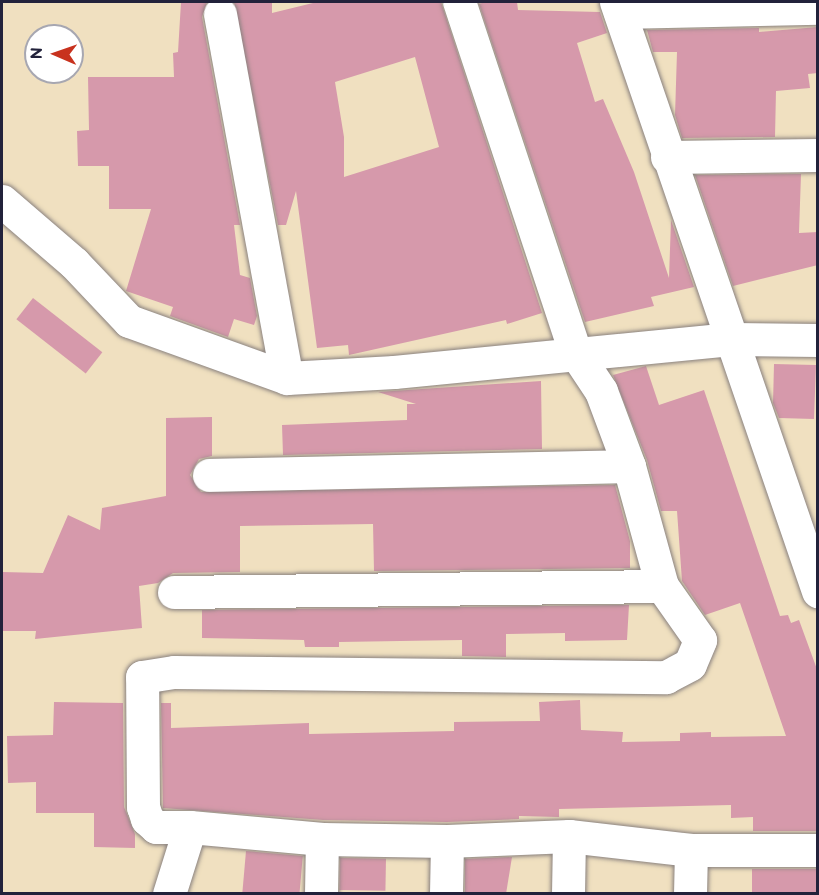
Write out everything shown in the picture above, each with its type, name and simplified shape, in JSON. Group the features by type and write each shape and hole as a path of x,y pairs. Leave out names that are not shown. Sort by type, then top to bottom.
{"street":[{"path":"459,2 576,352 601,391 629,466 662,586 700,640 690,664 666,677 174,672 142,677 144,807 147,819 156,828 190,827 322,839 447,841 569,836 691,850 818,849"},
{"path":"818,8 618,7 667,157 733,339 805,521 818,591"},
{"path":"220,14 287,378"},
{"path":"667,157 818,155"},
{"path":"2,201 74,263 129,321 287,378 394,372 576,352 733,339 818,340"},
{"path":"208,475 629,466"},
{"path":"174,592 662,586"},
{"path":"169,894 190,827"},
{"path":"568,894 569,836"},
{"path":"321,894 322,839"},
{"path":"446,894 447,841"},
{"path":"690,894 691,850"}],"building":[{"path":"181,2 207,2 202,17 240,225 234,225 240,275 250,278 257,316 254,325 234,319 228,337 170,316 173,307 126,291 151,209 109,209 109,166 78,166 77,131 89,130 88,77 174,77 173,53 178,52"},
{"path":"234,2 272,2 272,13 317,2 441,2 542,313 507,324 506,320 349,355 348,345 317,348 296,191 286,225 278,225","holes":["415,57 439,147 344,177 344,137 335,82"]},
{"path":"517,2 518,10 600,12 607,33 577,43 595,102 603,99 634,172 669,278 671,220 694,287 651,297 654,306 585,322 479,4"},
{"path":"818,27 818,73 808,74 810,88 776,91 775,137 682,138 675,115 677,52 653,52 647,30 759,28 759,32"},
{"path":"801,174 799,233 818,232 818,265 733,286 695,175"},
{"path":"33,298 102,352 86,373 16,319"},
{"path":"774,364 816,365 814,419 779,418 773,403"},
{"path":"646,366 659,405 704,390 780,616 788,615 791,623 799,620 818,672 818,831 753,831 753,817 731,818 731,805 559,809 559,817 519,816 519,819 447,822 323,820 163,808 161,703 171,703 171,728 309,723 309,734 454,731 454,722 540,721 539,702 580,700 581,730 623,732 622,742 680,741 680,733 711,732 711,737 786,736 740,603 705,615 682,581 677,511 661,511 647,460 613,375"},
{"path":"541,381 542,449 283,455 282,425 407,420 407,404 416,404 378,392"},
{"path":"212,417 212,456 199,459 190,475 201,492 615,485 630,541 630,568 374,571 373,524 240,526 240,572 173,573 158,583 139,586 142,628 35,639 36,631 2,631 2,572 43,573 68,515 100,530 102,508 166,496 166,418"},
{"path":"629,605 627,640 565,641 565,633 506,634 506,657 462,656 462,640 339,642 339,647 305,647 304,640 202,638 202,610"},
{"path":"54,702 123,703 124,807 135,834 135,848 94,847 94,813 36,813 36,782 8,783 7,736 53,735"},
{"path":"246,851 303,856 299,894 242,894"},
{"path":"512,857 506,894 465,894 465,859"},
{"path":"340,858 386,859 385,891 339,890"},
{"path":"752,869 818,869 818,894 752,894"}]}
